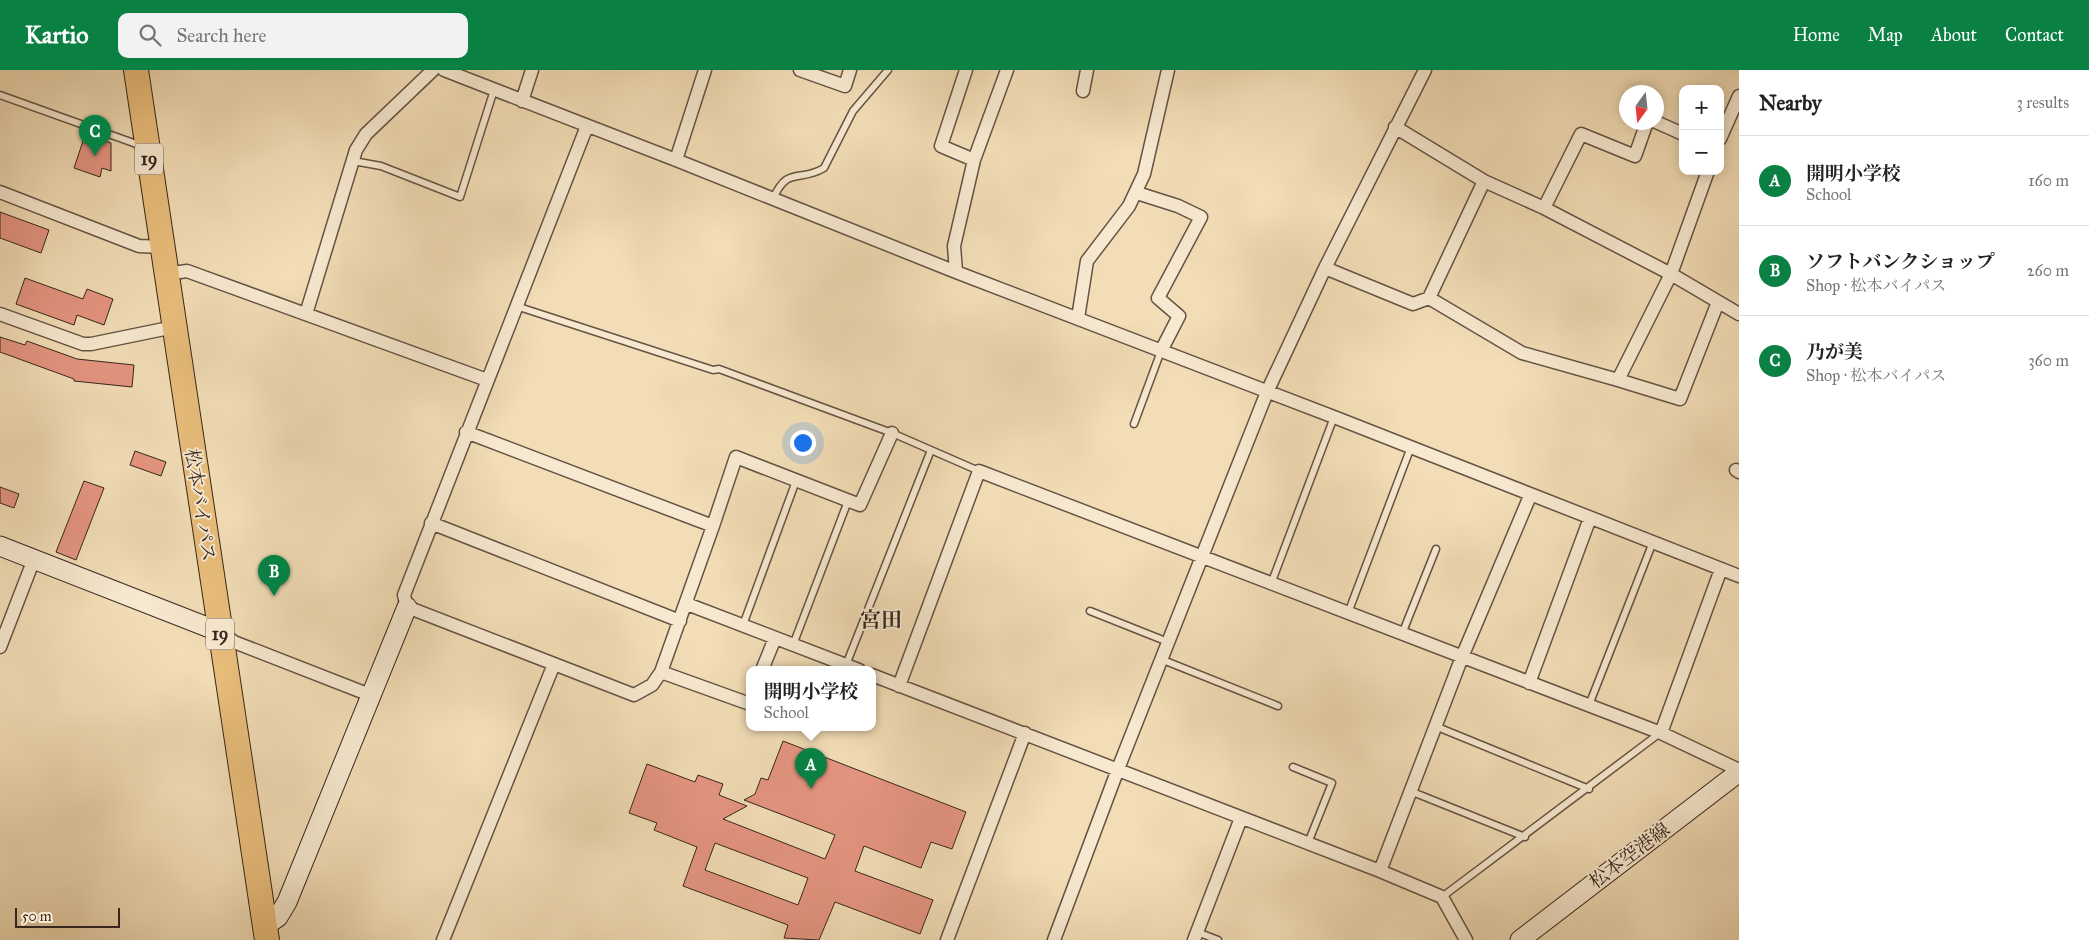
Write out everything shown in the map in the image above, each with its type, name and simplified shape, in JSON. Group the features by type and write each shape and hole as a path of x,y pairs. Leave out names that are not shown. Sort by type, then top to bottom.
{"highway":[{"name":"松本バイパス","path":"136,70 266,933"}],"street":[{"path":"306,314 356,150 366,134 433,70"},
{"path":"444,70 956,272 1334,417 1530,496 1739,576"},
{"path":"522,101 532,70"},
{"path":"676,160 705,70"},
{"path":"800,70 845,86 850,70"},
{"path":"966,70 941,146 974,160"},
{"path":"956,272 954,246 974,160 1007,70"},
{"path":"1082,91 1087,70"},
{"path":"1078,318 1088,262 1137,192 1144,174 1168,70"},
{"path":"1054,940 1118,769 1163,660 1267,392 1325,268 1425,70"},
{"path":"1724,130 1739,96"},
{"path":"266,933 288,902 407,607 404,596 431,523 587,126"},
{"path":"1664,126 1679,132"},
{"path":"1395,127 1484,181 1544,208 1671,274 1739,314"},
{"path":"1544,208 1581,134 1635,156 1644,130"},
{"path":"1618,380 1671,274 1707,175"},
{"path":"1325,268 1413,304 1429,298 1484,181"},
{"path":"0,192 139,246 162,247"},
{"path":"1137,192 1178,206 1201,217 1158,298 1179,316 1161,351"},
{"path":"166,274 187,271 487,380"},
{"path":"1429,298 1522,353 1680,399 1718,302"},
{"path":"0,314 83,344 174,327"},
{"path":"466,432 713,526"},
{"path":"407,607 634,695 652,686 661,672 687,604 736,458 860,506 892,433"},
{"path":"899,686 979,471 1661,733 1739,771"},
{"path":"1380,870 1462,657 1530,496"},
{"path":"1529,682 1590,518"},
{"path":"431,523 680,620"},
{"path":"0,546 220,632 234,642 370,695"},
{"path":"0,647 34,559"},
{"path":"1661,733 1721,569"},
{"path":"687,604 846,665"},
{"path":"764,666 775,638"},
{"path":"443,940 554,664"},
{"path":"661,672 746,703"},
{"path":"876,677 1380,870 1442,897 1466,940"},
{"path":"947,940 1025,733"},
{"name":"松本空港線","path":"1520,940 1739,771"},
{"path":"1195,936 1241,818"}],"lane":[{"path":"773,199 784,181 792,176 817,172 824,168 853,111 888,70"},
{"path":"353,161 382,166 460,197 494,90"},
{"path":"0,95 147,148"},
{"path":"516,306 713,370 719,369 892,433 979,471"},
{"path":"1134,424 1161,351"},
{"path":"1272,584 1334,417"},
{"path":"1348,613 1411,447"},
{"path":"846,665 931,450"},
{"path":"743,626 796,481"},
{"path":"793,645 848,501"},
{"path":"1589,705 1653,542"},
{"path":"1402,634 1436,549"},
{"path":"1090,612 1170,642"},
{"path":"1163,660 1278,706"},
{"path":"1435,726 1589,789"},
{"path":"1442,897 1525,837 1661,733"},
{"path":"1293,767 1332,783 1308,843"},
{"path":"1410,791 1525,837"},
{"path":"1195,936 1218,940"}],"building":[{"path":"85,135 111,143 111,171 102,168 100,177 74,168"},
{"path":"0,212 49,230 41,253 0,238"},
{"path":"25,278 83,299 87,289 113,299 104,325 77,315 74,325 16,304"},
{"path":"0,337 25,345 27,341 77,359 134,365 132,387 74,381 74,379 0,352"},
{"path":"135,451 166,462 161,476 130,465"},
{"path":"84,481 104,488 76,560 56,552"},
{"path":"0,487 19,494 14,508 0,503"},
{"path":"783,741 966,812 952,849 931,842 921,868 864,846 855,871 933,900 920,934 835,902 819,940 784,938 788,925 683,886 697,847 654,830 657,823 629,813 647,764 695,782 698,775 723,784 719,795 747,806 723,819 825,859 835,835 744,800 755,794 761,778 768,780","holes":["715,843 808,878 798,905 705,870"]}],"place":[{"name":"乃が美","path":"95,156"},
{"name":"ソフトバンクショップ","path":"274,596"},
{"name":"開明小学校","path":"811,789"}],"district":[{"name":"宮田","path":"881,620"}]}
